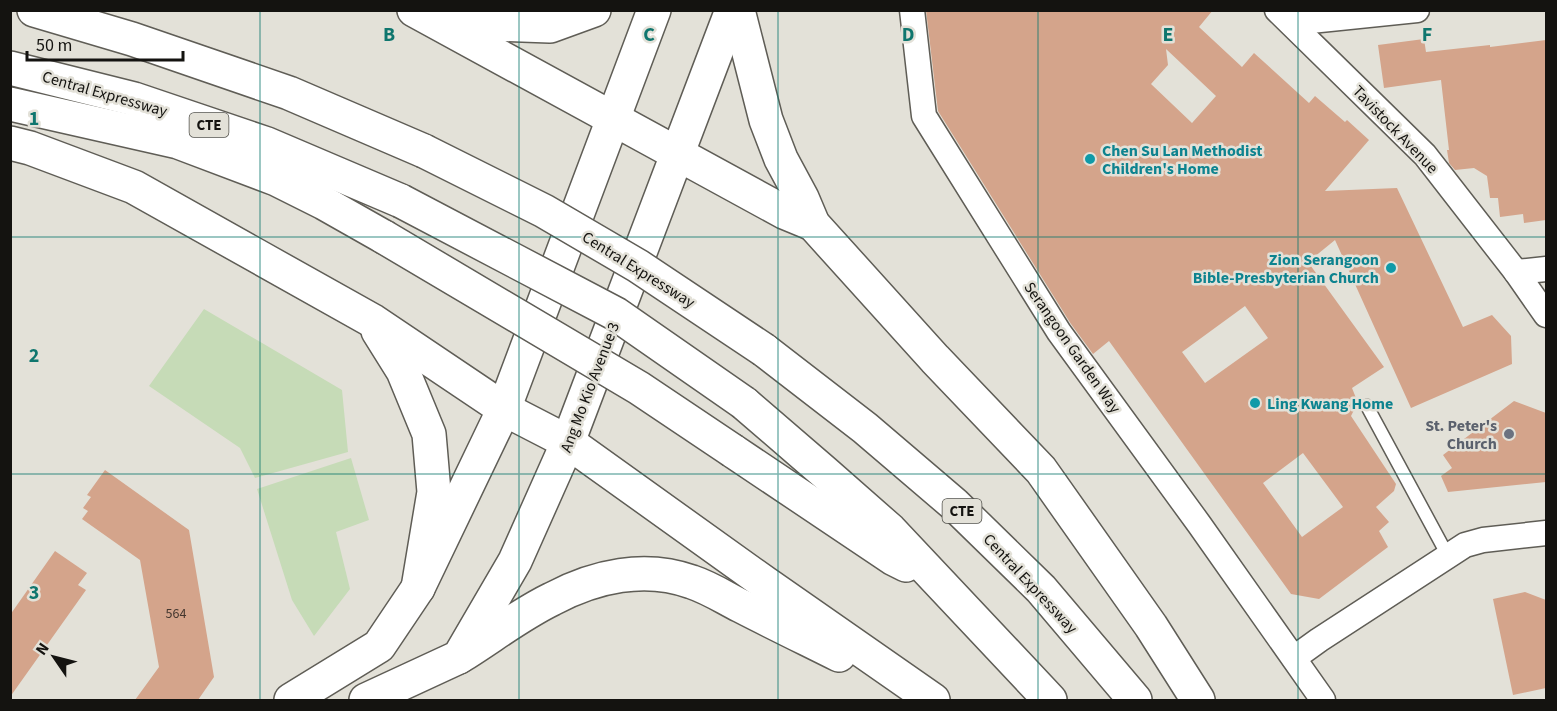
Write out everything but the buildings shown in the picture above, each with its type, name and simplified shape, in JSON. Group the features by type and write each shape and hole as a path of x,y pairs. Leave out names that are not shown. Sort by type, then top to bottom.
{"main road":[{"name":"Central Expressway","path":"34,10 132,39 289,93 423,151 544,211 638,266 764,350 865,428 954,504 1041,589 1135,700"},
{"path":"414,10 612,120 784,212 813,224"},
{"path":"426,10 490,24 550,26 594,10"},
{"path":"291,700 379,646 418,588 504,409 654,10"},
{"name":"Ang Mo Kio Avenue 3","path":"459,657 515,561 568,442 732,10"},
{"path":"738,10 766,120 781,159 813,224 1041,470 1151,626 1198,700"},
{"name":"Central Expressway","path":"10,68 134,99 267,144 402,201 616,314 744,403 890,530 1050,700"},
{"path":"10,104 178,142 276,179 324,203 639,388 901,563 930,572"},
{"path":"10,143 30,148 134,187 372,321 504,409 568,442 933,700"},
{"path":"372,321 404,371 429,434 434,492 418,588"},
{"path":"366,700 459,657 530,611 580,586 630,574 652,573 670,575 715,591 933,700"}],"street":[{"name":"Serangoon Garden Way","path":"912,10 924,116 1059,332 1199,524 1323,700"},
{"path":"1284,17 1417,10"},
{"name":"Tavistock Avenue","path":"1284,17 1425,155 1516,272 1546,315"},
{"path":"1516,272 1546,269"},
{"path":"1294,658 1465,545 1483,540 1546,533"}],"lane":[{"path":"1367,406 1448,556"}],"green space":[{"path":"204,309 342,390 348,452 255,478 240,448 149,386"},
{"path":"351,458 369,520 336,532 350,589 314,636 292,600 257,489"}],"place":[{"name":"Chen Su Lan Methodist Children's Home","path":"1090,159"},
{"name":"Zion Serangoon Bible-Presbyterian Church","path":"1391,268"},
{"name":"Ling Kwang Home","path":"1255,403"},
{"name":"St. Peter's Church","path":"1509,434"}]}
